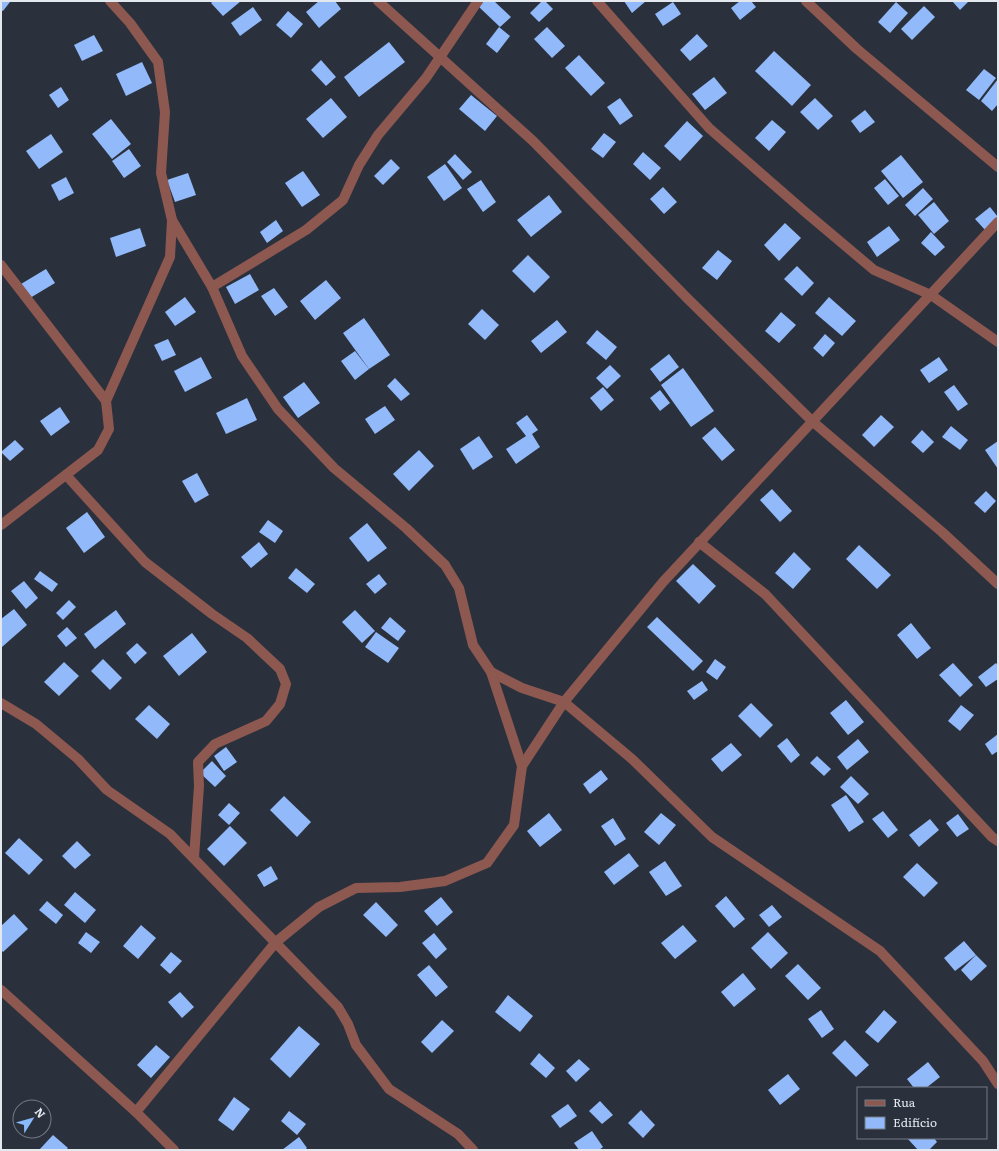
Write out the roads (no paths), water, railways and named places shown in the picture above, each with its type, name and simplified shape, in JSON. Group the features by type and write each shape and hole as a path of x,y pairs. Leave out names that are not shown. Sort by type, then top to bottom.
{"street":[{"path":"1,525 98,450 109,429 106,400 170,257 172,220 161,173 165,112 158,62 130,23 110,1"},
{"path":"378,1 533,141 688,299 812,421 942,532 998,584"},
{"path":"212,287 306,230 343,200 359,165 378,135 426,78 478,1"},
{"path":"597,1 709,128 874,270 931,295 998,342"},
{"path":"806,1 857,50 998,167"},
{"path":"136,1112 276,942 319,907 356,888 400,886 445,881 487,863 514,825 522,766 492,672 473,645 459,588 445,565 406,528 334,468 278,410 242,356 212,287 172,220"},
{"path":"522,766 564,702 663,582 998,222"},
{"path":"1,265 106,400"},
{"path":"66,475 145,562 212,614 247,638 280,669 286,684 280,704 266,721 215,744 198,762 199,786 194,858"},
{"path":"699,542 764,594 838,675 998,841"},
{"path":"492,672 522,688 564,702 632,759 712,837 880,951 984,1061 998,1084"},
{"path":"1,703 36,724 78,759 107,790 170,834 338,1007 348,1024 356,1045 389,1089 458,1134 473,1150"},
{"path":"1,990 136,1112 174,1150"}]}
